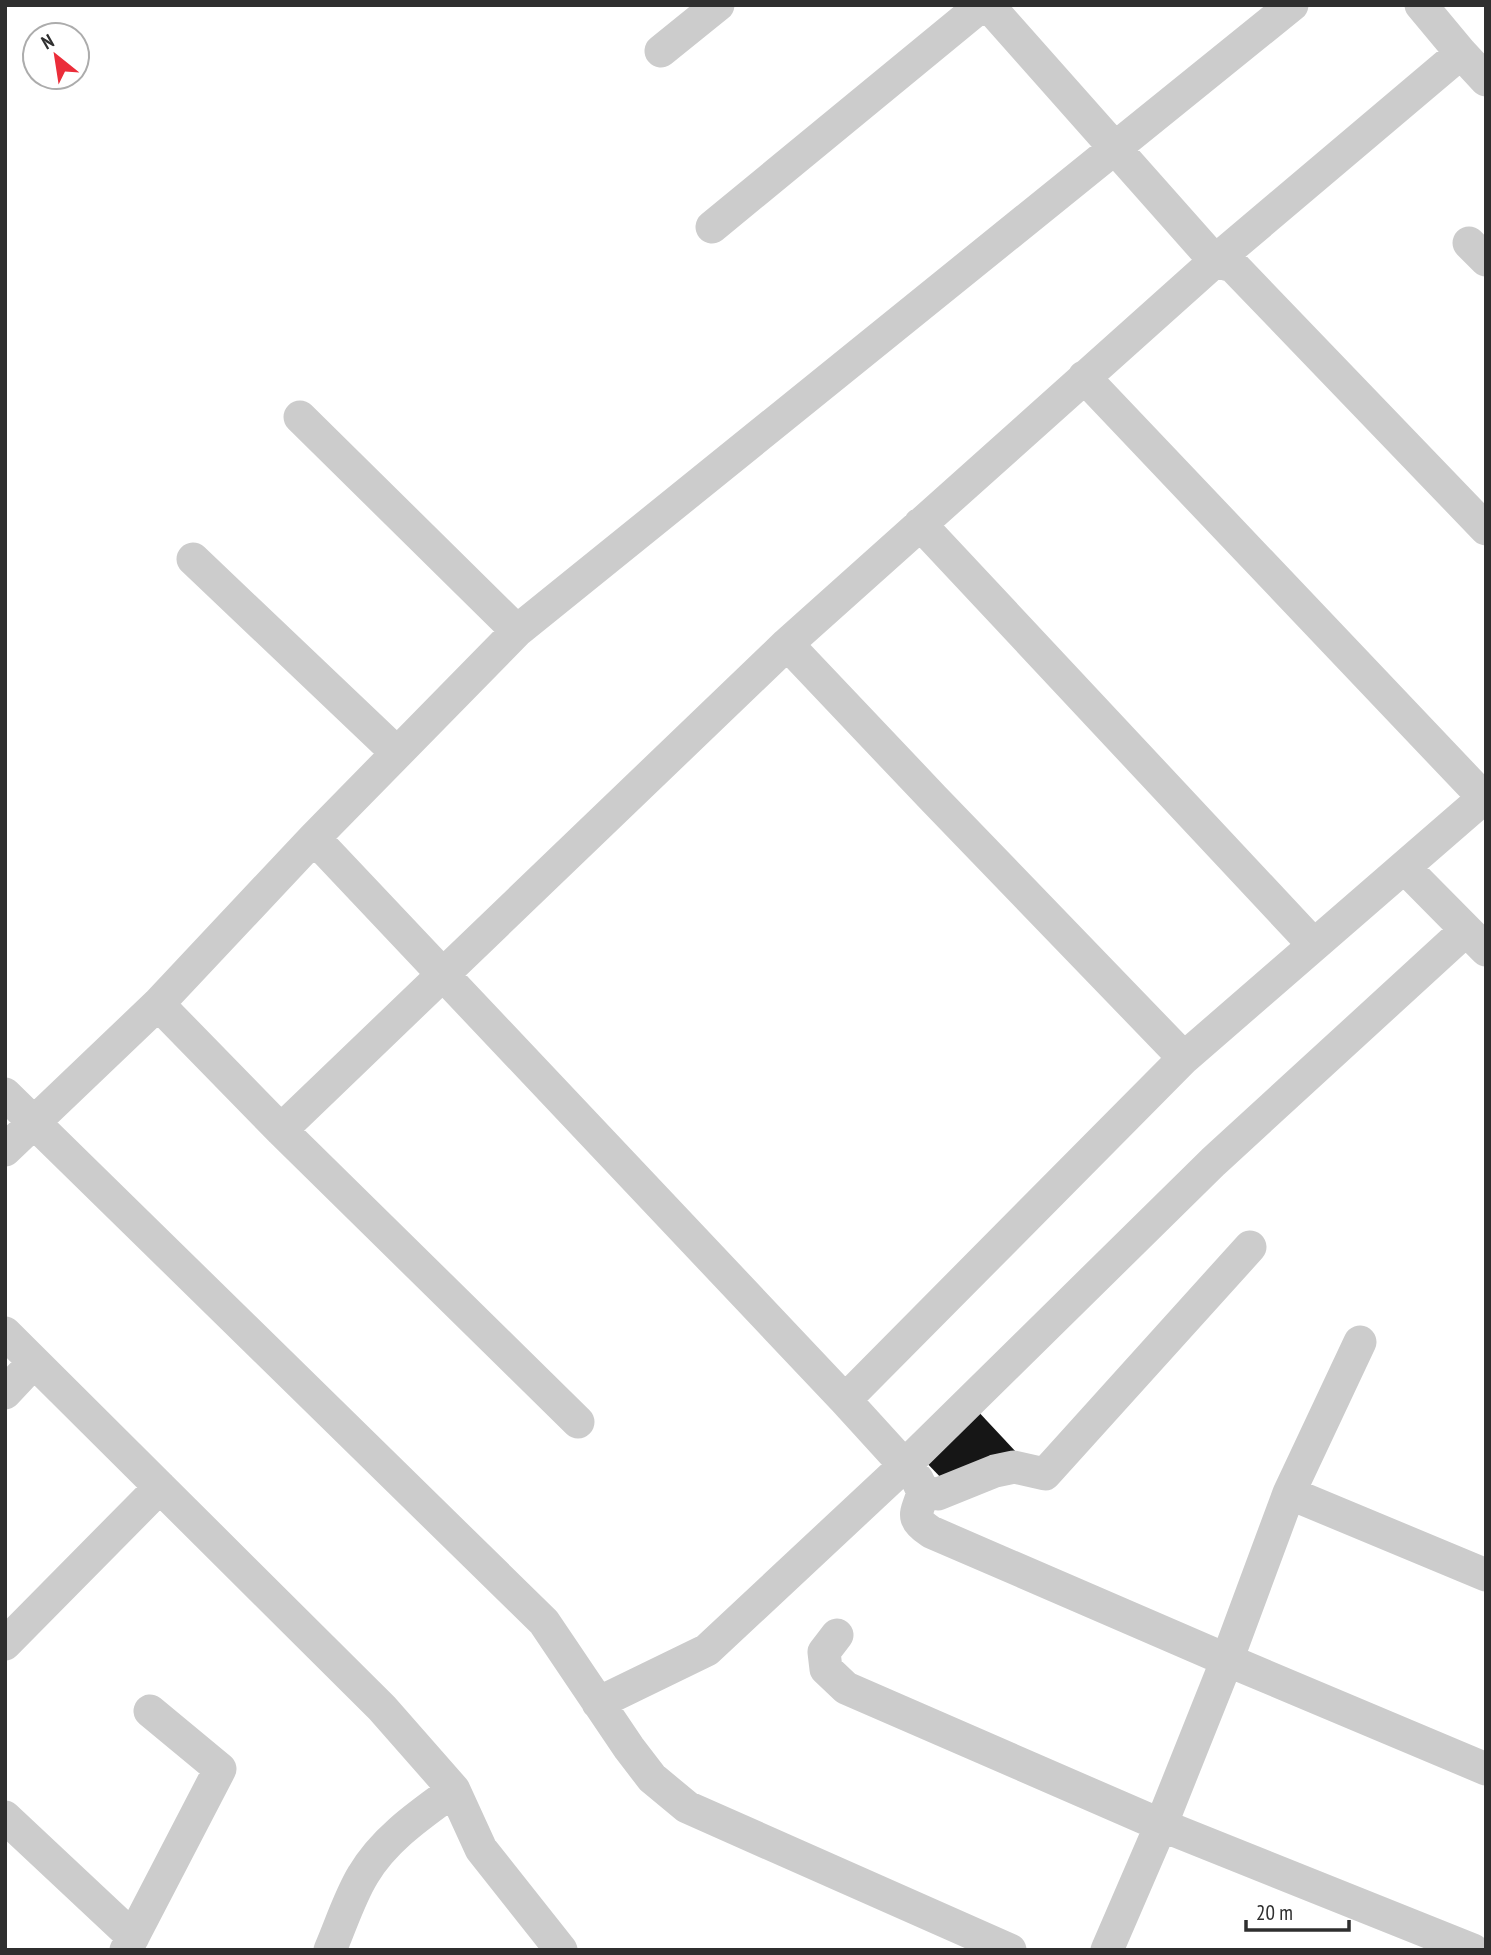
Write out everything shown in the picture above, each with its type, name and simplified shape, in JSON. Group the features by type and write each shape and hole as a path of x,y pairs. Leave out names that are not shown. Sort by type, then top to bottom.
{"street":[{"path":"661,51 718,5"},
{"path":"712,226 982,5"},
{"path":"988,5 1215,261 1233,266 1486,529"},
{"path":"5,1150 158,1004 314,838 517,631 1292,5"},
{"path":"1421,5 1486,80"},
{"path":"281,1130 787,644 1215,261 1461,53"},
{"path":"845,1400 1184,1058 1404,867 1479,812 1084,377"},
{"path":"300,417 517,631"},
{"path":"920,524 1314,945"},
{"path":"193,559 397,753"},
{"path":"787,644 1184,1058"},
{"path":"314,838 845,1400 914,1479 938,1494 995,1471 1014,1467 1045,1474 1250,1247"},
{"path":"598,1703 707,1650 914,1479 1213,1162 1476,940 1404,867"},
{"path":"158,1004 281,1130 578,1422"},
{"path":"5,1094 544,1622 629,1748 652,1777 687,1807 1010,1950"},
{"path":"5,1333 382,1708 454,1790 481,1849 561,1950"},
{"path":"1107,1950 1161,1825 1227,1660 1289,1493 1360,1342"},
{"path":"5,1393 34,1362"},
{"path":"914,1479 917,1520 931,1532 1486,1769"},
{"path":"5,1644 160,1487"},
{"path":"1289,1493 1486,1575"},
{"path":"837,1635 824,1652 826,1669 846,1688 1161,1825 1473,1950"},
{"path":"5,1817 129,1943 220,1769 150,1712"},
{"path":"330,1950 362,1876 379,1853 413,1821 454,1790"}],"building":[{"path":"974,1407 1017,1453 946,1483 921,1457"}]}
